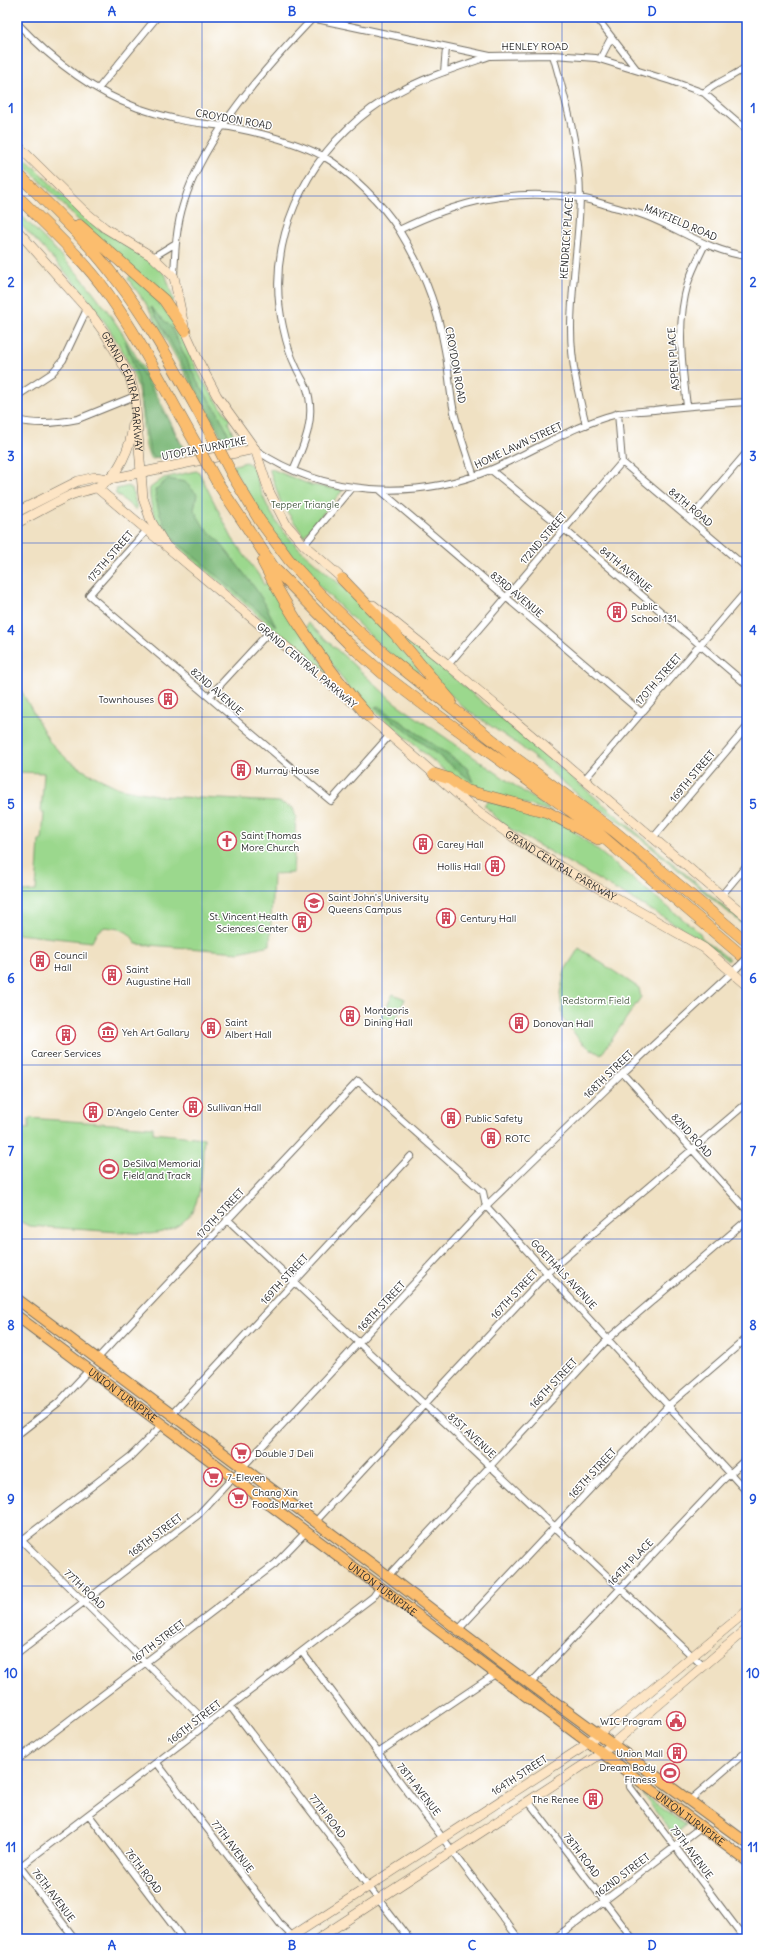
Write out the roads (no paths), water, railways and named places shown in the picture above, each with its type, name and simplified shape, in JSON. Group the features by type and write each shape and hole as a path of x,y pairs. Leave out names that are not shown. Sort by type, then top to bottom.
{"highway":[{"path":"17,168 93,239 159,294 185,331"},
{"path":"17,173 82,238 116,278 145,320 212,436 234,478 260,520 289,560 318,593 393,661 514,757 614,831 747,942"},
{"path":"17,196 76,255 107,293 140,343 216,482 274,568 308,604 387,677 584,820 615,849 747,959"},
{"path":"247,529 279,591 346,691 368,716"},
{"path":"342,579 394,633 466,718"},
{"path":"434,774 450,779 465,790 547,812 615,849"}],"main road":[{"path":"17,145 82,210 105,228 153,257 174,277 185,331 200,364 217,396 255,449 269,491 286,524 304,545 342,579 448,665 747,917"},
{"name":"GRAND CENTRAL PARKWAY","path":"17,231 87,309 106,335 129,375 135,396 143,498 151,521 166,546 368,716 389,736 478,812 513,838 561,867 704,948 734,969 747,984"},
{"path":"17,523 71,495 97,488 110,479 124,457 132,434 135,396"},
{"name":"UTOPIA TURNPIKE","path":"110,479 255,449"},
{"path":"17,512 71,484 95,477 110,479"},
{"path":"97,488 166,546"},
{"name":"UNION TURNPIKE","path":"17,1299 612,1745 747,1843"},
{"name":"UNION TURNPIKE","path":"17,1316 747,1861"},
{"name":"164TH STREET","path":"292,1938 588,1742 747,1610"},
{"path":"318,1939 602,1753 747,1629"}],"street":[{"path":"98,89 157,17"},
{"path":"596,17 637,70"},
{"path":"174,277 176,243 181,214 191,182 204,154 265,70 311,18"},
{"name":"HENLEY ROAD","path":"311,18 446,48 490,56 553,55 600,60 637,70 704,93 747,130"},
{"name":"CROYDON ROAD","path":"17,23 54,60 98,89 138,108 176,119 274,136 323,156 365,190 384,209 399,230 422,273 445,346 446,368 454,412 474,476"},
{"path":"600,60 611,38"},
{"path":"444,72 446,48"},
{"name":"KENDRICK PLACE","path":"553,55 568,109 576,153 580,198 573,269 571,329 575,380 586,425"},
{"path":"293,470 306,440 310,424 310,407 305,385 296,366 283,326 278,293 279,270 285,232 294,206 303,187 323,156 345,132 372,109 407,87 490,56"},
{"path":"704,93 714,84 731,77 747,66"},
{"name":"MAYFIELD ROAD","path":"399,230 425,217 490,197 544,194 580,198 646,216 705,244 735,255 747,256"},
{"path":"153,257 176,243"},
{"name":"ASPEN PLACE","path":"687,406 681,359 681,323 688,283 705,244"},
{"path":"17,396 52,373 62,360 87,309"},
{"path":"17,420 26,422 68,421 135,396"},
{"name":"HOME LAWN STREET","path":"255,449 293,470 321,480 352,487 380,490 429,486 474,476 491,470 586,425 618,413 747,402"},
{"path":"618,413 622,462"},
{"path":"690,519 747,452"},
{"name":"84TH ROAD","path":"622,462 747,568"},
{"name":"172ND STREET","path":"448,665 622,462"},
{"name":"84TH AVENUE","path":"491,470 564,529 747,685"},
{"path":"304,545 352,487"},
{"name":"83RD AVENUE","path":"380,490 642,713"},
{"name":"175TH STREET","path":"89,595 147,530"},
{"name":"170TH STREET","path":"584,780 747,590"},
{"name":"82ND AVENUE","path":"89,595 331,801 389,736"},
{"path":"209,697 269,632"},
{"name":"169TH STREET","path":"653,838 747,727"},
{"path":"721,896 747,865"},
{"name":"168TH STREET","path":"17,1652 198,1515 360,1343 486,1206 623,1073 734,969 747,959"},
{"name":"82ND ROAD","path":"623,1073 747,1210"},
{"name":"170TH STREET","path":"97,1359 358,1081"},
{"name":"GOETHALS AVENUE","path":"358,1081 483,1192 486,1206 609,1338 747,1492"},
{"name":"167TH STREET","path":"315,1522 548,1272 747,1102"},
{"name":"169TH STREET","path":"171,1414 411,1156"},
{"name":"81ST AVENUE","path":"228,1219 621,1587 703,1666"},
{"name":"166TH STREET","path":"388,1576 609,1338 747,1220"},
{"name":"165TH STREET","path":"459,1630 669,1405 747,1338"},
{"path":"17,1435 58,1403 88,1370"},
{"path":"19,1540 130,1457 163,1424"},
{"name":"164TH PLACE","path":"531,1683 730,1473 747,1458"},
{"name":"167TH STREET","path":"17,1760 275,1564 306,1532"},
{"name":"77TH ROAD","path":"19,1540 207,1723"},
{"name":"166TH STREET","path":"18,1866 89,1814 374,1597 380,1587"},
{"name":"78TH AVENUE","path":"302,1652 520,1939"},
{"path":"378,1753 495,1674"},
{"name":"77TH ROAD","path":"230,1706 409,1939"},
{"path":"689,1800 747,1751"},
{"name":"77TH AVENUE","path":"156,1763 280,1925 292,1938"},
{"name":"79TH AVENUE","path":"629,1774 630,1787 745,1939"},
{"name":"78TH ROAD","path":"529,1802 633,1939"},
{"name":"76TH ROAD","path":"89,1814 183,1939"},
{"name":"162ND STREET","path":"554,1939 701,1827"},
{"name":"76TH AVENUE","path":"18,1866 75,1939"}],"place":[{"name":"Public School 131","path":"617,612"},
{"name":"Townhouses","path":"168,699"},
{"name":"Murray House","path":"241,770"},
{"name":"Saint Thomas More Church","path":"227,841"},
{"name":"Carey Hall","path":"423,844"},
{"name":"Hollis Hall","path":"495,866"},
{"name":"Saint John's University Queens Campus","path":"314,903"},
{"name":"Century Hall","path":"446,918"},
{"name":"St. Vincent Health Sciences Center","path":"302,922"},
{"name":"Council Hall","path":"40,961"},
{"name":"Saint Augustine Hall","path":"112,975"},
{"name":"Montgoris Dining Hall","path":"350,1016"},
{"name":"Donovan Hall","path":"519,1023"},
{"name":"Saint Albert Hall","path":"211,1028"},
{"name":"Yeh Art Gallary","path":"108,1032"},
{"name":"Career Services","path":"66,1035"},
{"name":"Sullivan Hall","path":"193,1107"},
{"name":"D'Angelo Center","path":"93,1112"},
{"name":"Public Safety","path":"451,1118"},
{"name":"ROTC","path":"491,1138"},
{"name":"DeSilva Memorial Field and Track","path":"109,1169"},
{"name":"Double J Deli","path":"241,1453"},
{"name":"7-Eleven","path":"213,1477"},
{"name":"Chang Xin Foods Market","path":"238,1498"},
{"name":"WIC Program","path":"676,1721"},
{"name":"Union Mall","path":"677,1753"},
{"name":"Dream Body Fitness","path":"670,1773"},
{"name":"The Renee","path":"593,1799"}],"park label":[{"name":"Tepper Triangle","path":"305,504"},
{"name":"Redstorm Field","path":"596,1000"}]}
